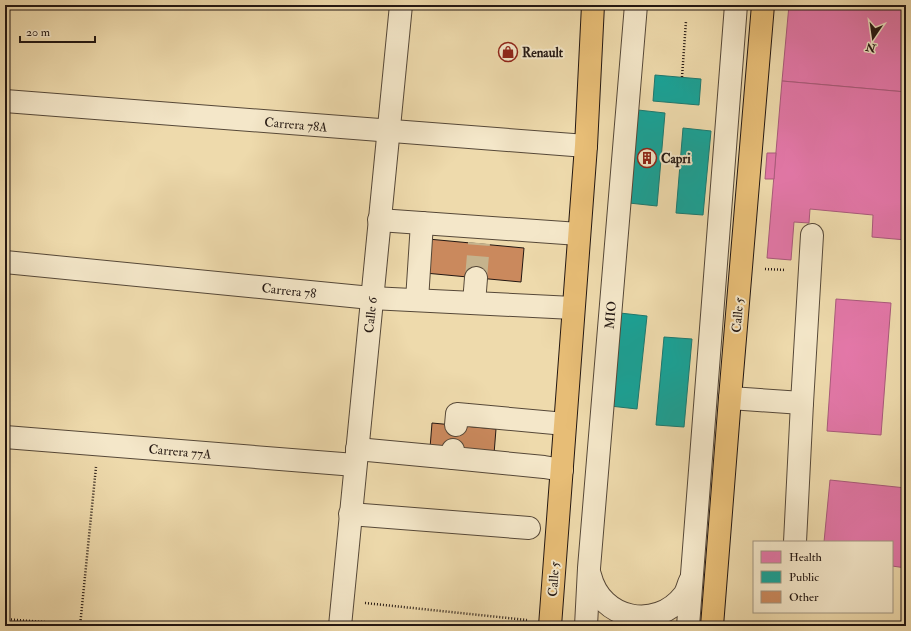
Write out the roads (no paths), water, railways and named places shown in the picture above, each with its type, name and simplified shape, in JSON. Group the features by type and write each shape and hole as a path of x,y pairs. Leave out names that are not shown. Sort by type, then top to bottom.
{"main road":[{"name":"Calle 5","path":"550,624 586,146 593,5"},
{"name":"Calle 5","path":"712,626 763,5"}],"street":[{"name":"Calle 6","path":"340,626 400,5"},
{"name":"MIO","path":"586,626 589,568 636,5"},
{"path":"688,626 736,5"},
{"name":"Carrera 78A","path":"5,101 586,146"},
{"path":"379,220 422,223 480,236 579,234"},
{"path":"417,300 422,223"},
{"path":"795,541 812,235"},
{"name":"Carrera 78","path":"5,262 371,298 573,308"},
{"path":"474,303 476,278"},
{"path":"730,398 802,403"},
{"path":"456,425 457,414 565,424"},
{"name":"Carrera 77A","path":"5,436 98,444 356,457 453,454 562,470"},
{"path":"350,514 529,528"},
{"path":"589,568 593,586 603,601 618,612 636,617 654,616 671,608 684,594 692,578"}],"tunnel":[{"path":"476,278 479,243"}],"place":[{"name":"Renault","path":"508,52"},
{"name":"Capri","path":"647,158"}]}
